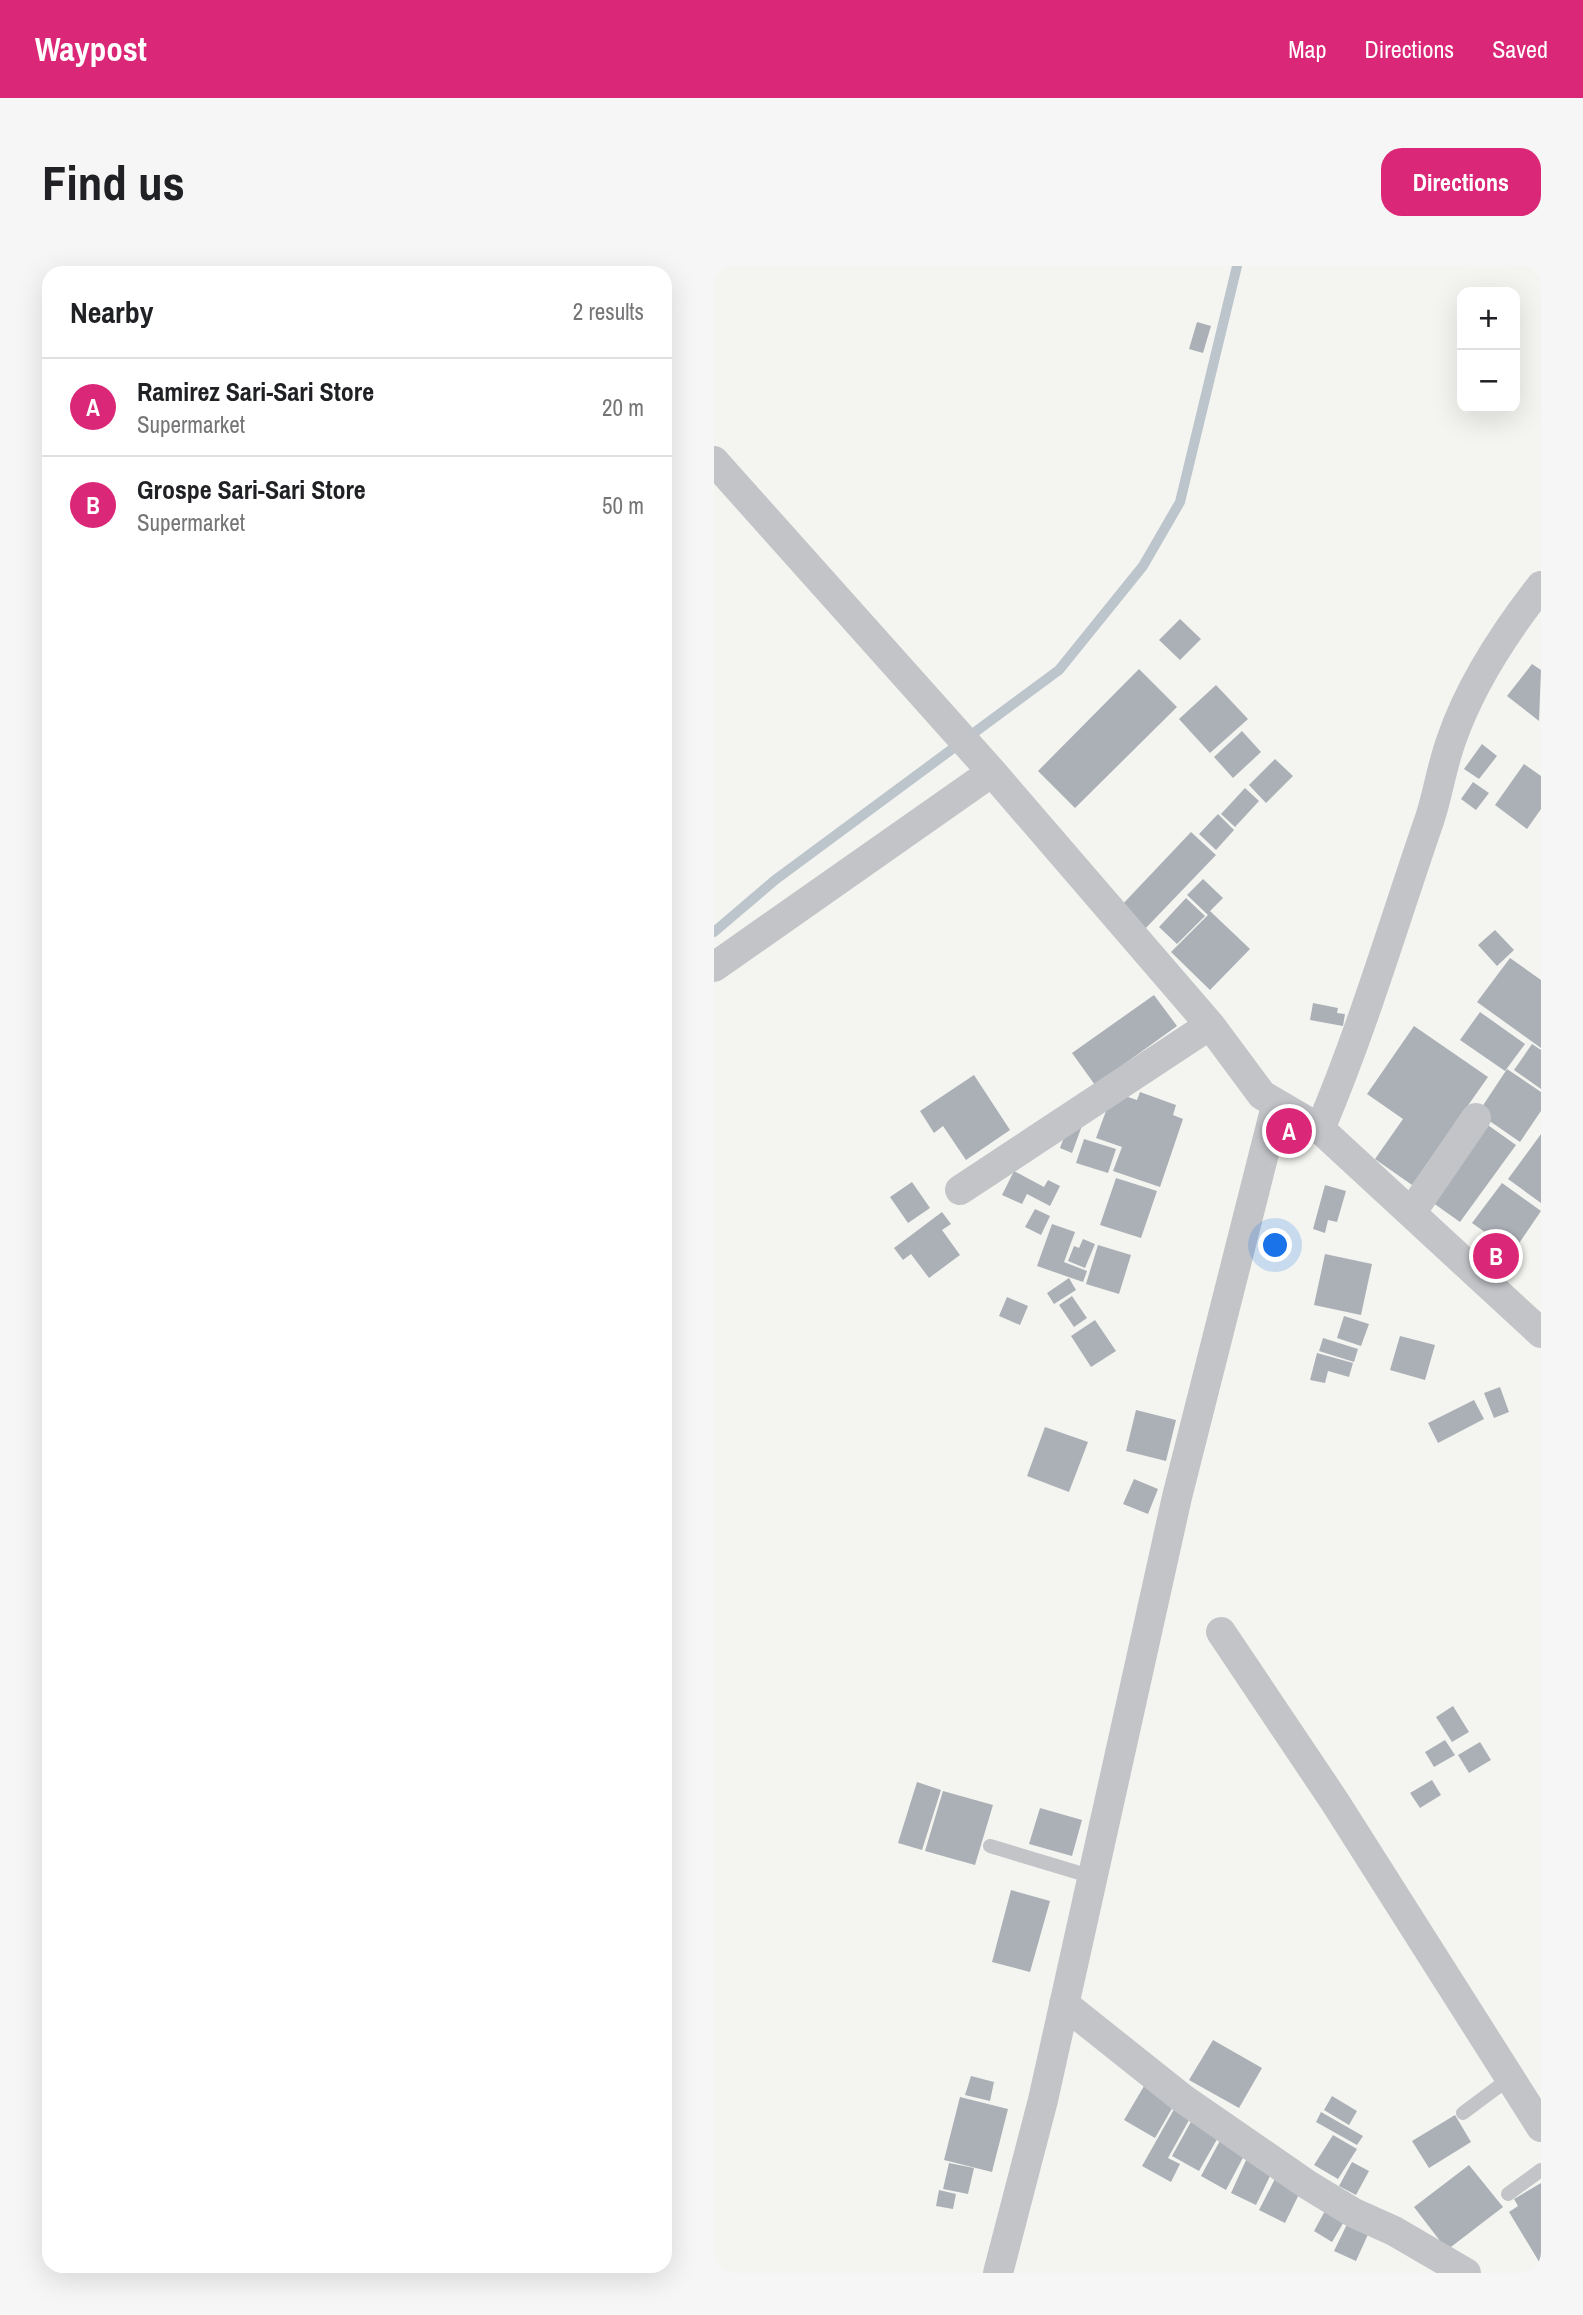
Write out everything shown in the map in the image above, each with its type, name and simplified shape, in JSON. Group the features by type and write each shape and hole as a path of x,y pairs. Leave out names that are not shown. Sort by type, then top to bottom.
{"street":[{"path":"714,461 992,772 1210,1025 1262,1094 1276,1106 1320,1129 1538,1324"},
{"path":"1320,1129 1349,1062 1431,815 1451,741 1477,683 1518,616 1541,586"},
{"path":"714,967 992,772"},
{"path":"960,1190 1210,1025"},
{"path":"999,2273 1065,2004 1177,1497 1276,1106"},
{"path":"1411,1213 1476,1118"},
{"path":"1221,1632 1335,1802 1541,2127"},
{"path":"1065,2004 1173,2091 1308,2185 1466,2273"}],"lane":[{"path":"990,1846 1093,1877"},
{"path":"1463,2113 1510,2078"},
{"path":"1508,2194 1541,2170"}],"building":[{"path":"1197,322 1211,326 1203,353 1189,349"},
{"path":"1180,619 1201,639 1180,660 1159,640"},
{"path":"1532,664 1541,670 1539,721 1507,696"},
{"path":"1139,669 1177,707 1075,808 1038,771"},
{"path":"1216,685 1248,719 1210,753 1179,719"},
{"path":"1242,731 1261,752 1233,778 1214,757"},
{"path":"1482,744 1497,756 1479,779 1464,769"},
{"path":"1275,759 1293,776 1266,803 1249,785"},
{"path":"1524,764 1541,776 1541,809 1527,829 1495,805"},
{"path":"1473,782 1489,793 1476,810 1461,799"},
{"path":"1245,788 1259,801 1235,827 1221,814"},
{"path":"1218,814 1234,830 1216,850 1199,834"},
{"path":"1191,832 1216,855 1143,931 1119,908"},
{"path":"1203,879 1223,898 1210,911 1250,949 1210,990 1171,952 1208,915 1187,895"},
{"path":"1186,898 1205,916 1177,944 1159,927"},
{"path":"1495,930 1514,950 1497,966 1478,945"},
{"path":"1510,958 1541,980 1541,1048 1477,1002"},
{"path":"1154,995 1177,1026 1095,1085 1072,1053"},
{"path":"1313,1003 1338,1008 1337,1013 1345,1014 1343,1026 1310,1020"},
{"path":"1480,1012 1525,1044 1505,1071 1460,1040"},
{"path":"1414,1026 1488,1077 1412,1185 1375,1159 1403,1119 1367,1094"},
{"path":"1532,1044 1541,1050 1541,1089 1514,1070"},
{"path":"1507,1069 1541,1092 1541,1111 1520,1142 1478,1113"},
{"path":"974,1075 1010,1130 966,1160 943,1126 934,1133 920,1111"},
{"path":"1113,1092 1137,1100 1140,1092 1176,1105 1173,1115 1183,1119 1160,1187 1113,1171 1122,1147 1096,1138"},
{"path":"1071,1118 1083,1123 1072,1153 1060,1148"},
{"path":"1485,1123 1516,1145 1460,1222 1429,1200"},
{"path":"1285,1127 1305,1129 1301,1151 1282,1149"},
{"path":"1541,1134 1541,1203 1508,1179"},
{"path":"1084,1139 1116,1149 1108,1173 1076,1163"},
{"path":"1014,1171 1044,1187 1048,1180 1060,1186 1050,1206 1027,1194 1022,1204 1002,1195"},
{"path":"1116,1178 1157,1191 1141,1238 1100,1225"},
{"path":"912,1182 930,1208 908,1223 890,1197"},
{"path":"1502,1183 1541,1211 1513,1252 1472,1223"},
{"path":"1325,1185 1346,1191 1337,1222 1328,1220 1325,1233 1313,1229"},
{"path":"1035,1209 1050,1216 1041,1235 1025,1227"},
{"path":"942,1212 951,1224 942,1230 960,1255 929,1278 911,1254 903,1260 894,1248"},
{"path":"1052,1224 1075,1232 1064,1262 1087,1271 1083,1282 1037,1266"},
{"path":"1083,1239 1095,1244 1085,1268 1068,1261 1074,1246 1079,1248"},
{"path":"1494,1243 1509,1255 1497,1270 1483,1258"},
{"path":"1098,1245 1131,1255 1119,1294 1086,1284"},
{"path":"1325,1254 1372,1264 1361,1315 1314,1305"},
{"path":"1069,1278 1076,1290 1054,1304 1047,1293"},
{"path":"1072,1296 1087,1318 1074,1327 1059,1305"},
{"path":"1007,1297 1028,1306 1020,1325 999,1316"},
{"path":"1344,1316 1369,1324 1361,1346 1337,1338"},
{"path":"1095,1320 1116,1351 1091,1367 1071,1336"},
{"path":"1400,1336 1435,1345 1425,1380 1390,1370"},
{"path":"1323,1338 1358,1349 1354,1362 1319,1351"},
{"path":"1317,1353 1353,1363 1349,1377 1328,1371 1325,1383 1310,1380"},
{"path":"1500,1387 1509,1412 1494,1418 1484,1393"},
{"path":"1474,1400 1484,1419 1438,1443 1428,1423"},
{"path":"1136,1410 1176,1420 1166,1461 1126,1451"},
{"path":"1045,1427 1088,1442 1069,1492 1027,1476"},
{"path":"1134,1479 1158,1489 1148,1514 1123,1504"},
{"path":"1453,1706 1469,1732 1452,1742 1436,1717"},
{"path":"1445,1740 1455,1755 1434,1767 1425,1752"},
{"path":"1480,1742 1491,1760 1469,1773 1458,1755"},
{"path":"1432,1780 1441,1795 1420,1808 1410,1793"},
{"path":"917,1782 941,1790 922,1850 898,1843"},
{"path":"943,1791 993,1805 975,1865 925,1851"},
{"path":"1040,1808 1082,1820 1072,1856 1029,1844"},
{"path":"1011,1890 1050,1901 1030,1972 992,1962"},
{"path":"1213,2040 1262,2068 1239,2108 1189,2080"},
{"path":"971,2076 994,2082 990,2101 965,2095"},
{"path":"1147,2081 1178,2098 1155,2138 1124,2120"},
{"path":"1332,2096 1357,2111 1349,2125 1324,2110"},
{"path":"960,2097 1008,2109 992,2172 944,2160"},
{"path":"1177,2104 1193,2113 1168,2158 1180,2164 1171,2182 1142,2166"},
{"path":"1321,2112 1363,2136 1357,2145 1316,2122"},
{"path":"1455,2115 1471,2142 1429,2168 1412,2141"},
{"path":"1193,2118 1220,2134 1199,2171 1172,2156"},
{"path":"1223,2135 1248,2148 1226,2190 1201,2176"},
{"path":"1333,2135 1357,2149 1338,2179 1314,2165"},
{"path":"1247,2158 1273,2170 1256,2205 1231,2193"},
{"path":"1352,2162 1369,2171 1356,2195 1339,2186"},
{"path":"949,2163 974,2168 968,2194 943,2189"},
{"path":"1469,2165 1503,2207 1447,2250 1414,2207"},
{"path":"1278,2173 1303,2186 1285,2223 1259,2210"},
{"path":"1541,2183 1541,2265 1509,2212 1518,2206 1514,2199"},
{"path":"939,2190 956,2194 953,2209 936,2206"},
{"path":"1326,2209 1345,2220 1332,2242 1314,2231"},
{"path":"1349,2220 1370,2230 1356,2261 1334,2251"}],"waterway":[{"path":"714,932 775,880 1059,670 1143,566 1180,502 1237,266"}],"place":[{"name":"Ramirez Sari-Sari Store","path":"1289,1131"},
{"name":"Grospe Sari-Sari Store","path":"1496,1256"}]}
